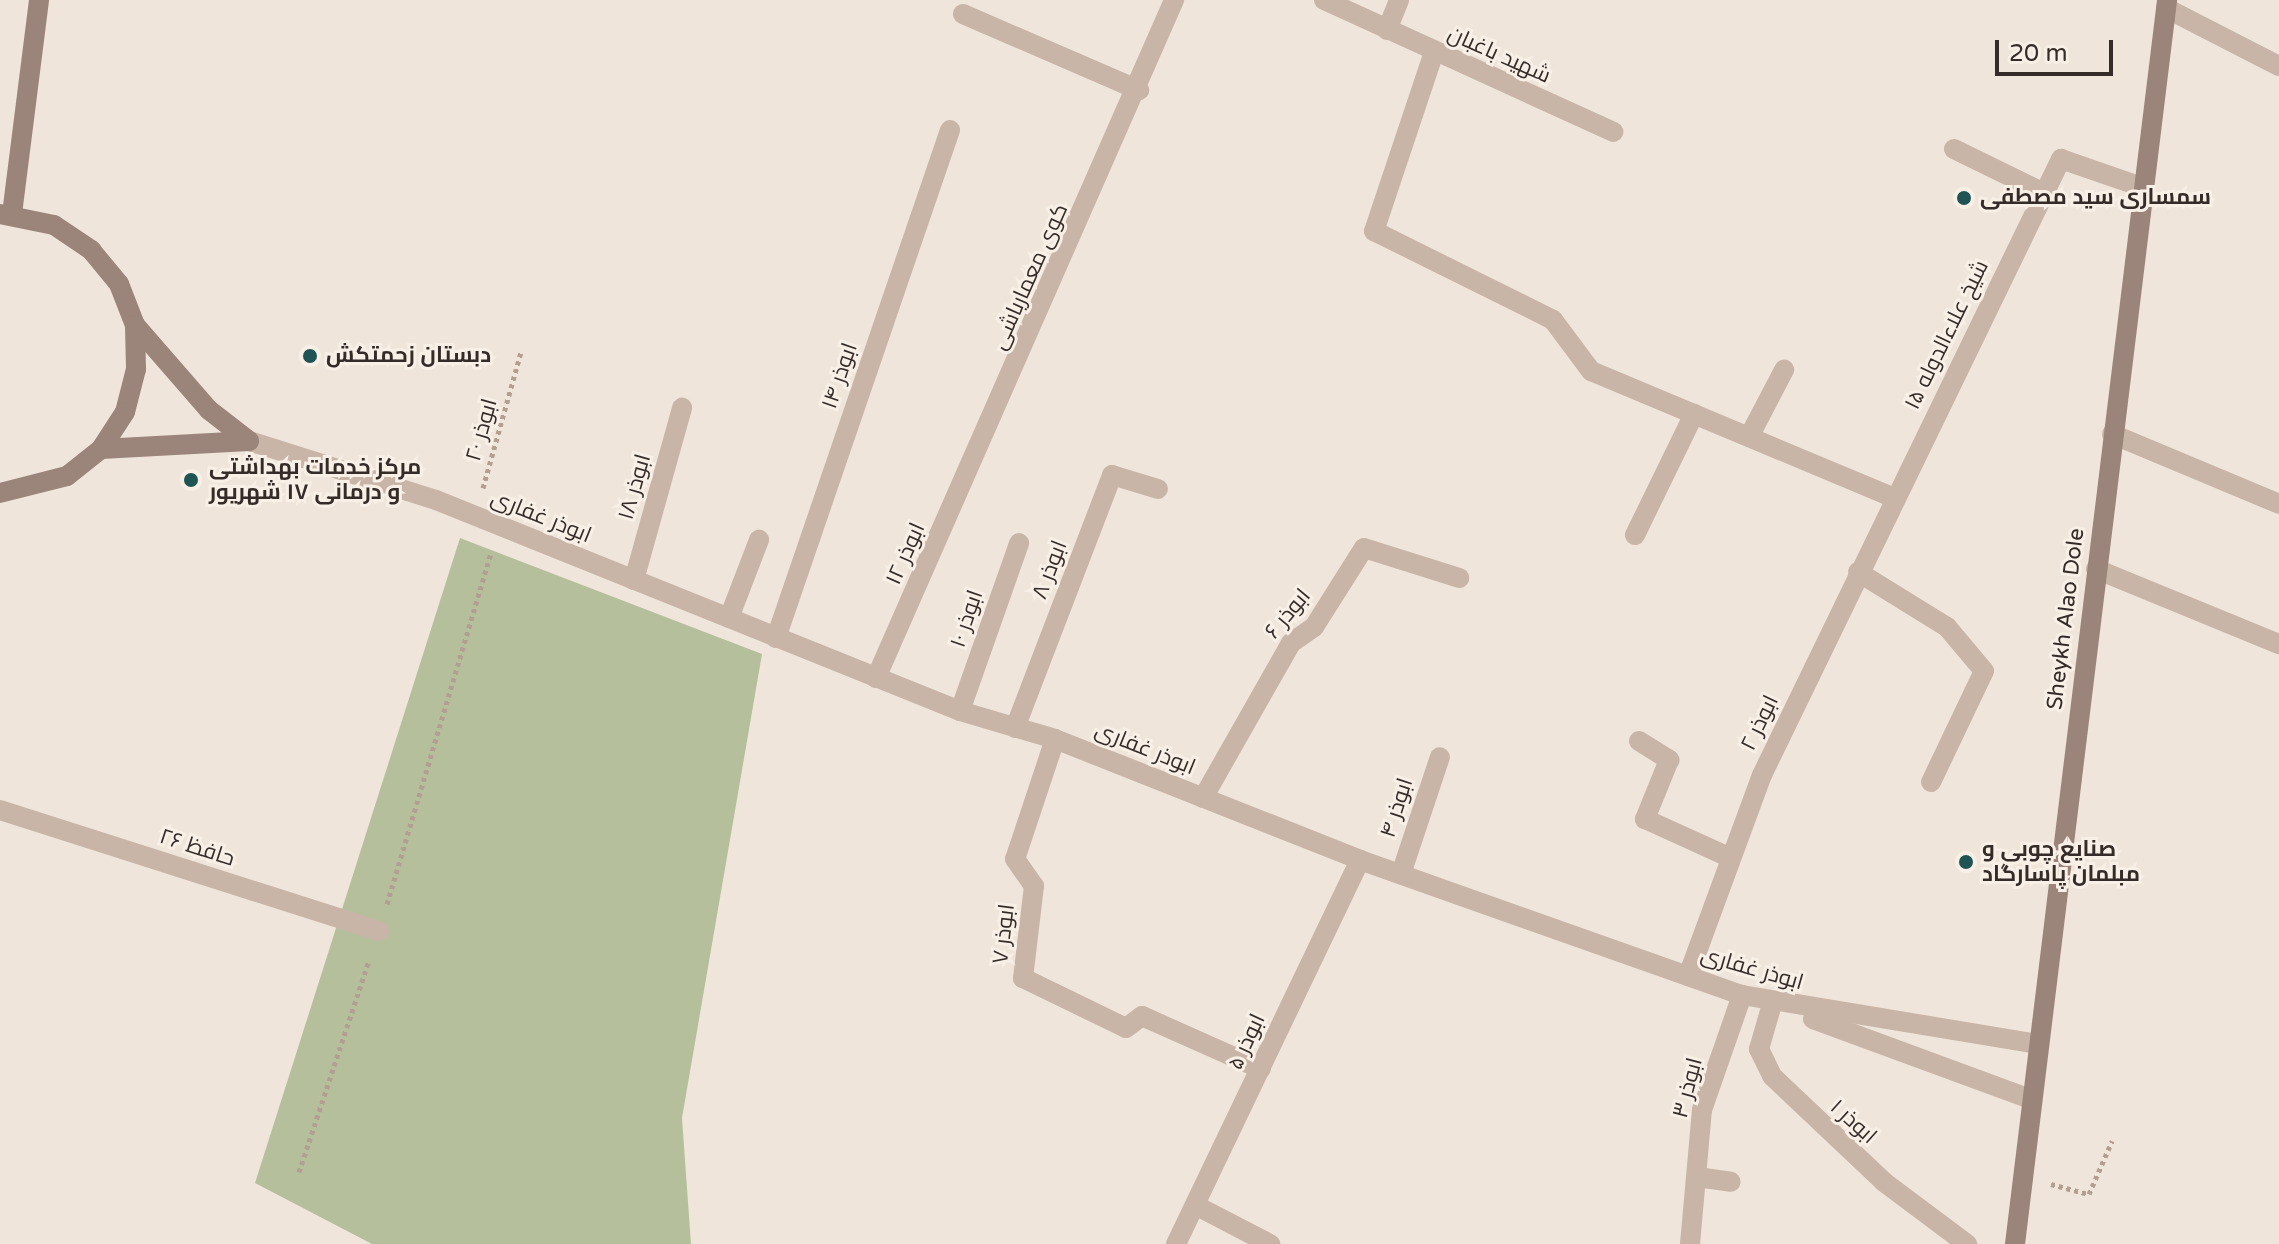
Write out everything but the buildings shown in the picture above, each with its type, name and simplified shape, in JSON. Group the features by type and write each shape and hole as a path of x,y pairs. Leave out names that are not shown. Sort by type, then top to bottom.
{"main road":[{"path":"39,0 6,214 54,225 91,250 119,284 135,325 209,410 249,441"},
{"name":"Sheykh Alao Dole","path":"2015,1244 2142,187 2167,4"},
{"path":"0,493 67,476 101,449 125,412 136,369 135,325"},
{"path":"101,449 249,441"}],"street":[{"name":"کوی معمارباشی","path":"979,450 1125,124 1174,0"},
{"name":"شهید باغبان","path":"1324,0 1613,132"},
{"path":"1387,30 1399,0"},
{"path":"2167,4 2279,66"},
{"path":"963,14 1139,90"},
{"path":"1434,52 1374,231 1553,320 1591,371 1894,498"},
{"name":"ابوذر ۱۴","path":"776,638 950,130"},
{"path":"1954,149 2044,193"},
{"name":"شیخ علاءالدوله ۱۵","path":"1894,498 2061,159 2142,187"},
{"path":"1749,437 1784,370"},
{"name":"ابوذر ۱۸","path":"634,580 682,408"},
{"path":"1635,535 1694,414"},
{"path":"2112,434 2279,504"},
{"name":"ابوذر غفاری","path":"249,441 475,516 960,711 1055,739 1360,860 1742,995 1772,1004 2039,1044"},
{"name":"ابوذر ۱۲","path":"876,678 979,450"},
{"name":"ابوذر ۸","path":"1015,728 1112,475 1158,489"},
{"name":"ابوذر ۲","path":"1688,976 1762,775 1894,498"},
{"path":"729,618 759,540"},
{"name":"ابوذر ۱۰","path":"960,711 1019,543"},
{"name":"ابوذر ۶","path":"1203,798 1291,643 1314,627 1364,548 1459,578"},
{"path":"2096,569 2279,644"},
{"path":"1858,572 1947,627 1984,671 1931,782"},
{"name":"ابوذر ۷","path":"1055,739 1015,859 1034,886 1023,978 1126,1028 1142,1016 1261,1069"},
{"path":"1639,741 1669,760 1645,819 1731,858"},
{"name":"ابوذر ۴","path":"1401,874 1440,757"},
{"name":"حافظ ۲۶","path":"0,810 379,931"},
{"name":"ابوذر ۵","path":"1176,1244 1360,860"},
{"name":"ابوذر ۳","path":"1690,1244 1702,1110 1742,995"},
{"path":"1772,1004 2031,1099"},
{"name":"ابوذر ۱","path":"1772,1004 1759,1049 1772,1076 1884,1182 1967,1244"},
{"path":"1697,1177 1731,1182"},
{"path":"1195,1205 1270,1244"}],"path":[{"name":"ابوذر ۲۰","path":"475,516 521,352"},
{"path":"299,1172 379,931 499,526"},
{"path":"2023,1177 2089,1194 2112,1141"}],"green space":[{"path":"460,538 762,654 682,1118 691,1244 372,1244 255,1183"}],"place":[{"name":"سمساری سید مصطفی","path":"1964,198"},
{"name":"دبستان زحمتکش","path":"310,356"},
{"name":"مرکز خدمات بهداشتی و درمانی ۱۷ شهریور","path":"191,480"},
{"name":"صنایع چوبی و مبلمان پاسارگاد","path":"1966,862"}]}
